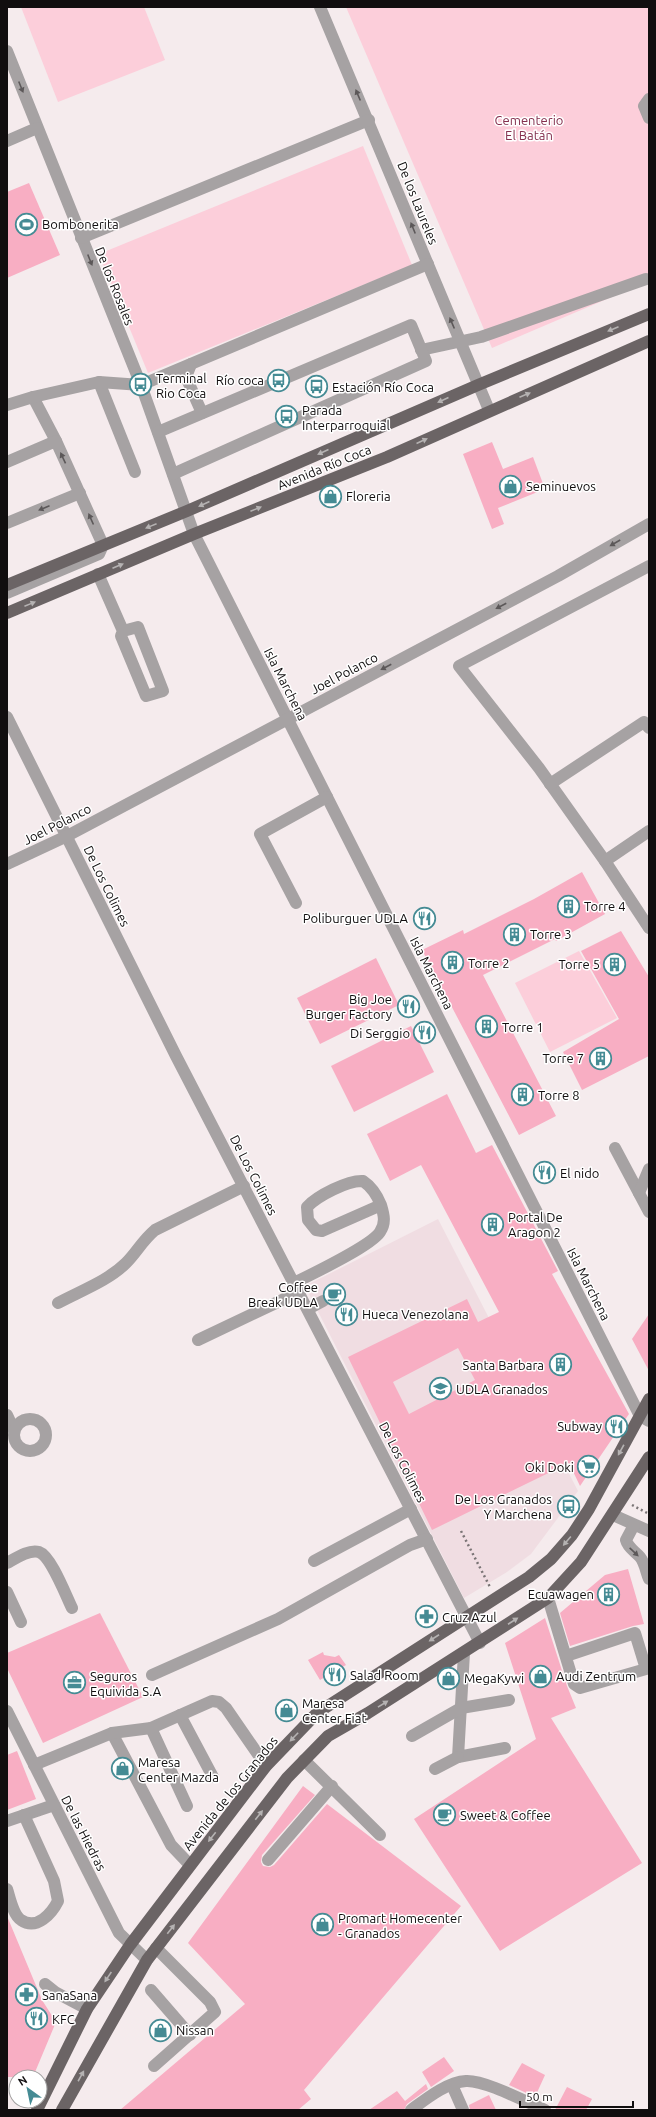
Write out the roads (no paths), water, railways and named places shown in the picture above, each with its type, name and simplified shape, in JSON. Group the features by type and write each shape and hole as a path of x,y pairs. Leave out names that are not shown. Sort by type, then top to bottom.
{"main road":[{"name":"Avenida Río Coca","path":"7,585 187,511 478,385 649,314"},
{"name":"Avenida Río Coca","path":"7,613 194,534 387,456 649,341"},
{"name":"Avenida de los Granados","path":"37,2110 87,2009 130,1945 266,1766 317,1713 529,1577 551,1559 572,1535 589,1509 644,1419 649,1399"},
{"path":"62,2110 147,1960 287,1778 328,1736 368,1713 480,1643 548,1598 569,1577 581,1562 613,1516 649,1457"}],"street":[{"name":"De los Laureles","path":"320,7 489,410"},
{"name":"De los Rosales","path":"7,51 80,238 140,385 187,511 194,534"},
{"path":"649,99 644,106 649,118"},
{"path":"80,238 368,120"},
{"path":"7,141 37,128"},
{"path":"7,405 33,397 98,382 140,385 428,264"},
{"path":"421,350 481,337 646,280"},
{"path":"158,432 411,325 426,362 173,474"},
{"path":"191,364 186,377 202,413"},
{"path":"98,382 135,472"},
{"path":"7,593 99,554 103,545 56,441 33,397"},
{"path":"7,462 56,441"},
{"path":"7,524 80,493"},
{"name":"Joel Polanco","path":"7,864 67,836 558,576 649,524"},
{"name":"Isla Marchena","path":"194,534 644,1419"},
{"path":"649,566 459,666 550,784 605,861 649,928"},
{"path":"98,574 123,631 121,636 146,696 163,691 138,627 123,631"},
{"name":"De Los Colimes","path":"7,717 172,1049 480,1643"},
{"path":"550,784 644,722 649,728"},
{"path":"296,903 260,834 327,797"},
{"path":"605,861 649,831"},
{"path":"615,1148 649,1212"},
{"path":"639,1193 649,1169"},
{"path":"198,1340 296,1288 376,1236 381,1230 384,1219 381,1204 369,1186 363,1181 347,1183 312,1202 307,1207 306,1213 311,1226 316,1230 322,1231 381,1204"},
{"path":"58,1303 113,1274 126,1262 143,1240 156,1230 244,1186"},
{"path":"308,1309 323,1301"},
{"path":"7,1415 12,1433"},
{"path":"314,1561 411,1509"},
{"path":"613,1516 643,1528"},
{"path":"643,1528 626,1540 630,1548 642,1560 649,1579"},
{"path":"152,1675 278,1619 410,1545 427,1539"},
{"path":"7,1562 28,1552 39,1552 48,1557 72,1608"},
{"path":"7,1592 21,1622"},
{"path":"548,1598 574,1684 580,1688 646,1669 635,1633 566,1656"},
{"path":"458,1757 464,1653"},
{"path":"412,1736 461,1708 509,1700"},
{"path":"34,1765 112,1733 151,1728 212,1701 219,1702 226,1708 266,1766"},
{"name":"De las Hiedras","path":"7,1711 119,1933 147,1960"},
{"path":"180,1716 213,1777"},
{"path":"151,1728 187,1806"},
{"path":"112,1733 171,1845 190,1865"},
{"path":"435,1769 458,1757 505,1748"},
{"path":"304,1760 380,1835"},
{"path":"268,1860 332,1786"},
{"path":"7,1821 54,1805"},
{"path":"7,1889 16,1914 21,1920 30,1923 41,1921 49,1916 58,1901 54,1881 24,1815"},
{"path":"154,2066 213,2015 215,2008 156,1948"},
{"path":"45,1984 55,1992 87,2009"},
{"path":"151,1990 190,2035"},
{"path":"411,2110 452,2085 466,2081 489,2086 545,2110"},
{"path":"452,2085 463,2110"}],"place":[{"name":"Bombonerita","path":"27,224"},
{"name":"Río coca","path":"279,380"},
{"name":"Terminal Rio Coca","path":"141,385"},
{"name":"Estación Río Coca","path":"317,387"},
{"name":"Parada Interparroquial","path":"287,417"},
{"name":"Seminuevos","path":"510,486"},
{"name":"Floreria","path":"330,496"},
{"name":"Torre 4","path":"569,906"},
{"name":"Poliburguer UDLA","path":"424,918"},
{"name":"Torre 3","path":"515,934"},
{"name":"Torre 2","path":"453,963"},
{"name":"Torre 5","path":"615,964"},
{"name":"Big Joe Burger Factory","path":"408,1006"},
{"name":"Torre 1","path":"487,1027"},
{"name":"Di Serggio","path":"425,1033"},
{"name":"Torre 7","path":"600,1058"},
{"name":"Torre 8","path":"522,1095"},
{"name":"El nido","path":"545,1173"},
{"name":"Portal De Aragon 2","path":"493,1224"},
{"name":"Coffee Break UDLA","path":"334,1294"},
{"name":"Hueca Venezolana","path":"347,1314"},
{"name":"Santa Barbara","path":"560,1365"},
{"name":"UDLA Granados","path":"441,1389"},
{"name":"Subway","path":"617,1426"},
{"name":"Oki Doki","path":"589,1467"},
{"name":"De Los Granados Y Marchena","path":"568,1506"},
{"name":"Ecuawagen","path":"609,1594"},
{"name":"Cruz Azul","path":"426,1617"},
{"name":"Salad Room","path":"334,1675"},
{"name":"Audi Zentrum","path":"540,1676"},
{"name":"MegaKywi","path":"449,1678"},
{"name":"Seguros Equivida S.A","path":"75,1683"},
{"name":"Maresa Center Fiat","path":"287,1710"},
{"name":"Maresa Center Mazda","path":"123,1769"},
{"name":"Sweet & Coffee","path":"444,1815"},
{"name":"Promart Homecenter - Granados","path":"323,1925"},
{"name":"SanaSana","path":"27,1995"},
{"name":"KFC","path":"37,2019"},
{"name":"Nissan","path":"161,2030"}],"park label":[{"name":"Cementerio El Batán","path":"529,128"}]}
